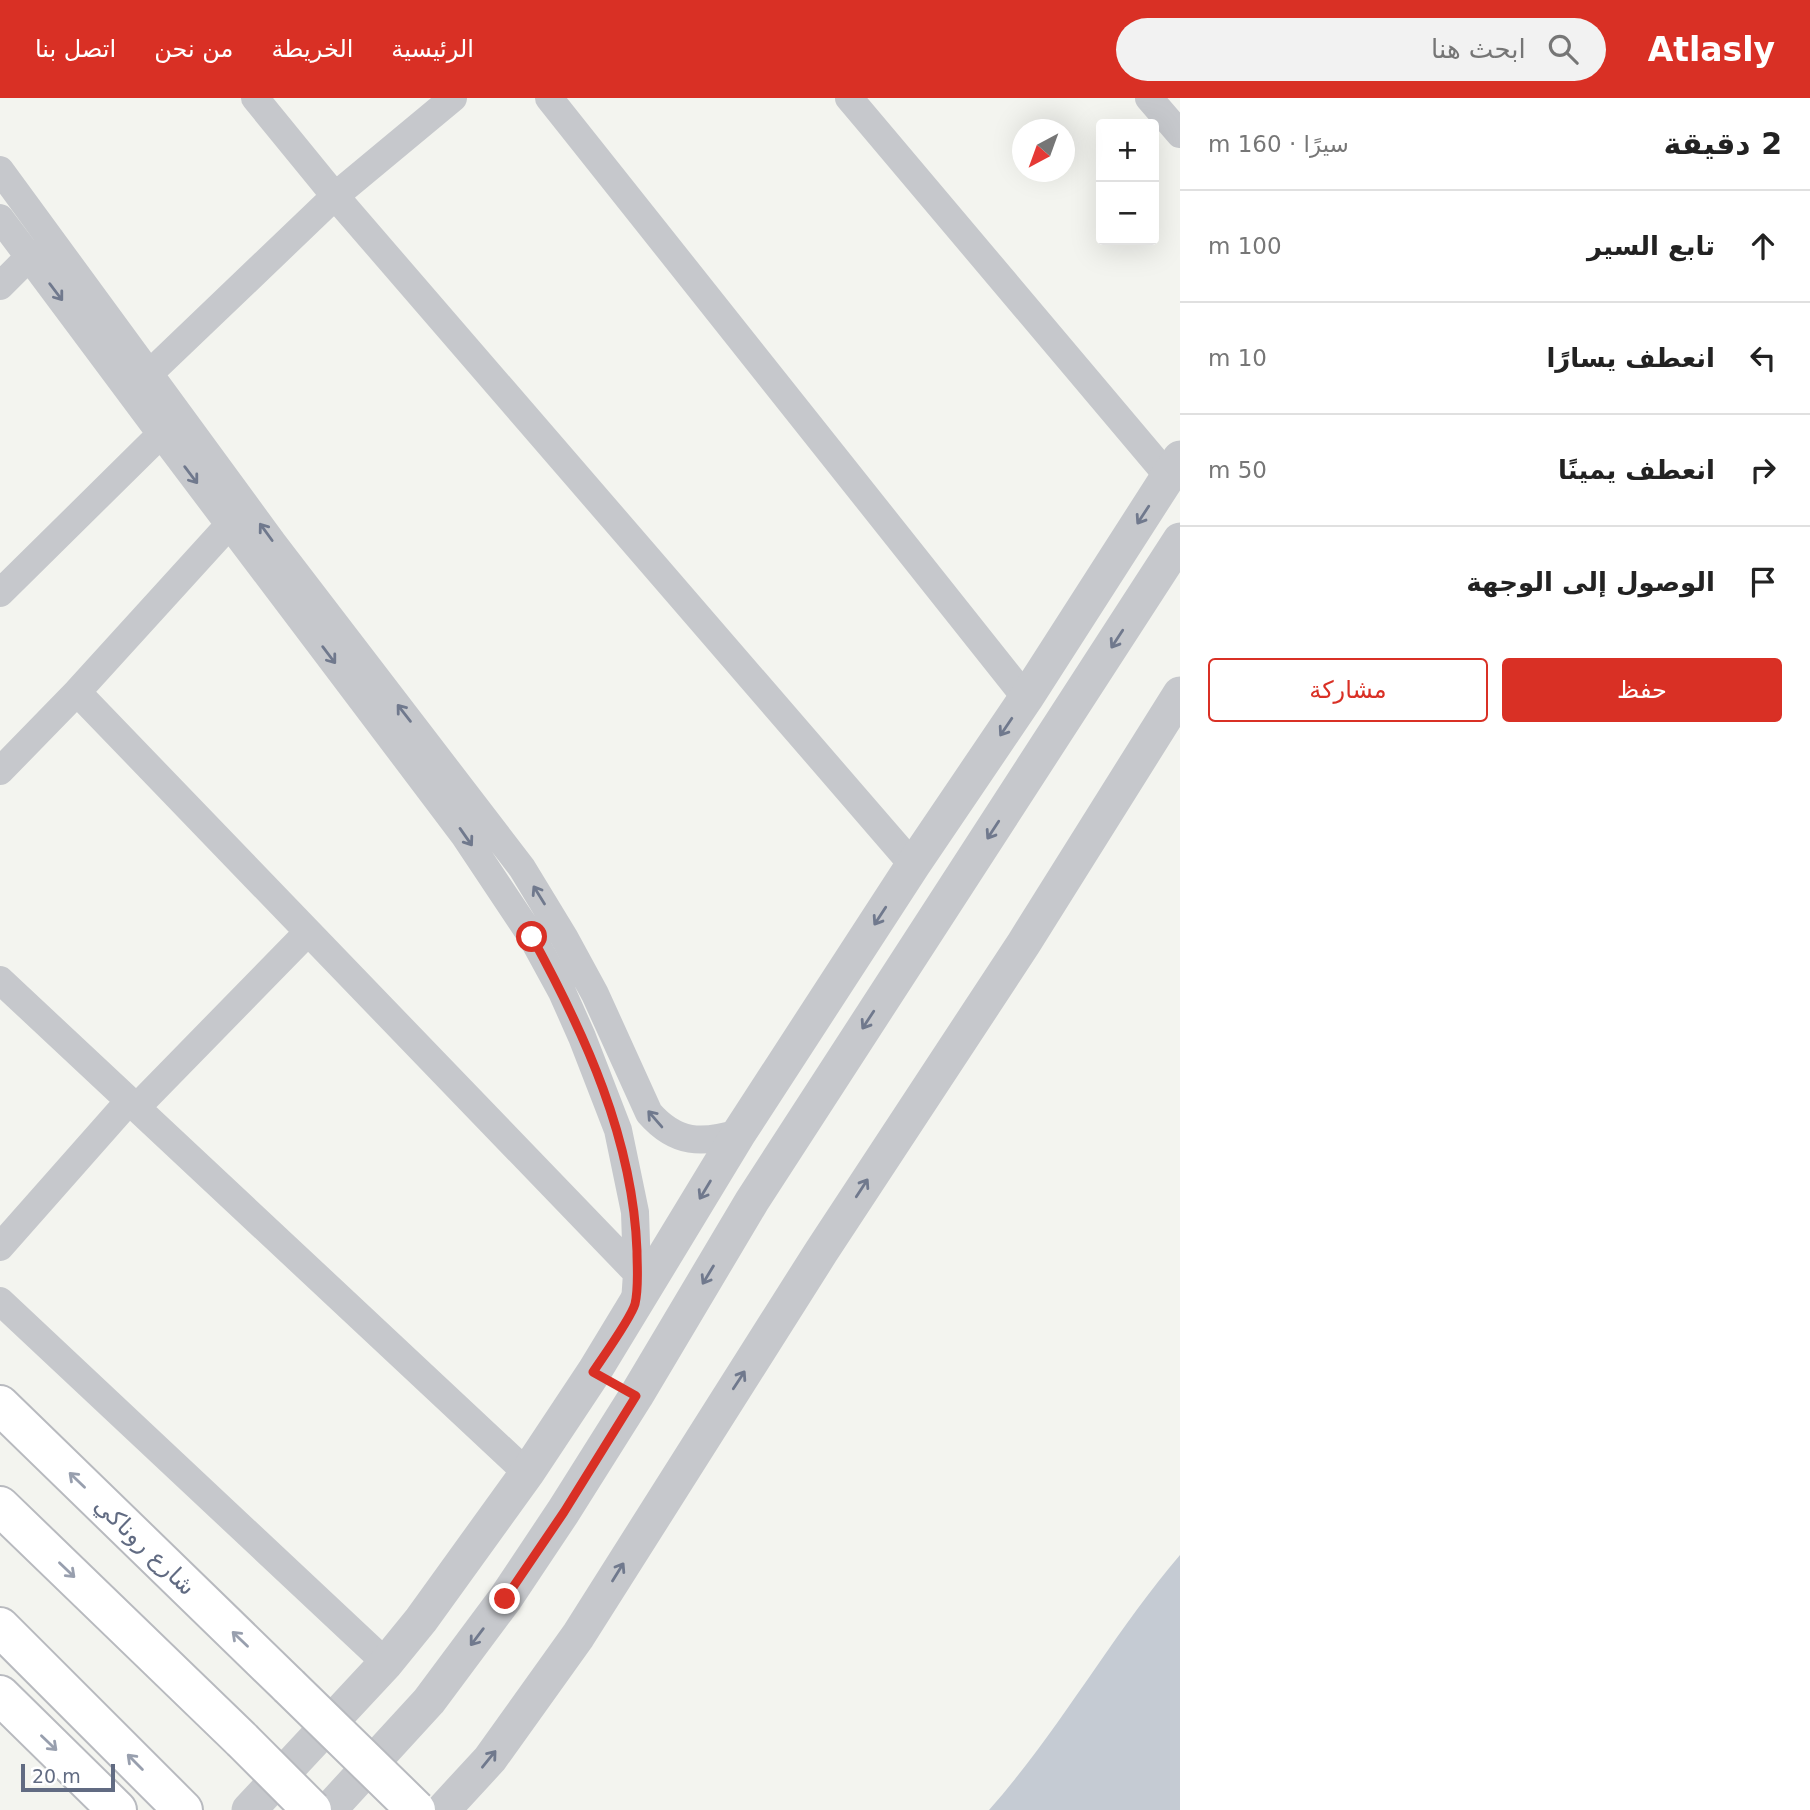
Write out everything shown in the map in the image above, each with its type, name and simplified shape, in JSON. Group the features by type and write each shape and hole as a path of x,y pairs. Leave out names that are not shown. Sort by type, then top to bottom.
{"main road":[{"name":"شارع روناكي","path":"0,1405 416,1810"},
{"path":"0,1506 312,1810"},
{"path":"0,1626 183,1810"},
{"path":"0,1695 117,1810"}],"street":[{"path":"256,98 335,196 914,865"},
{"path":"149,374 335,196 453,98"},
{"path":"549,98 1026,698"},
{"path":"249,1810 386,1663 421,1620 527,1472 593,1372 636,1289 1026,698 1174,467 849,98"},
{"path":"1149,98 1180,134"},
{"path":"0,170 273,542 522,868 595,994 649,1113 670,1133 700,1141 721,1139 739,1133"},
{"path":"0,218 393,739 501,888 532,937 562,992 618,1130 635,1212 636,1289"},
{"path":"0,286 29,257"},
{"path":"0,593 161,434"},
{"path":"0,771 229,525"},
{"path":"329,1810 429,1701 564,1512 752,1201 1180,540"},
{"path":"1111,565 1148,589"},
{"path":"76,692 308,932 636,1289"},
{"path":"443,1810 490,1759 578,1636 814,1263 1024,943 1180,694"},
{"path":"0,1247 133,1104 308,932"},
{"path":"0,980 527,1472"},
{"path":"603,1089 633,1079"},
{"path":"0,1301 386,1663"},
{"path":"593,1372 636,1396"}],"shaded area":[{"path":"1180,1555 1180,1810 989,1810 1039,1748 1131,1618"}],"route":[{"path":"505,1599 564,1512 636,1396 593,1372 635,1305 635,1212 618,1130 562,992 532,937"}]}
